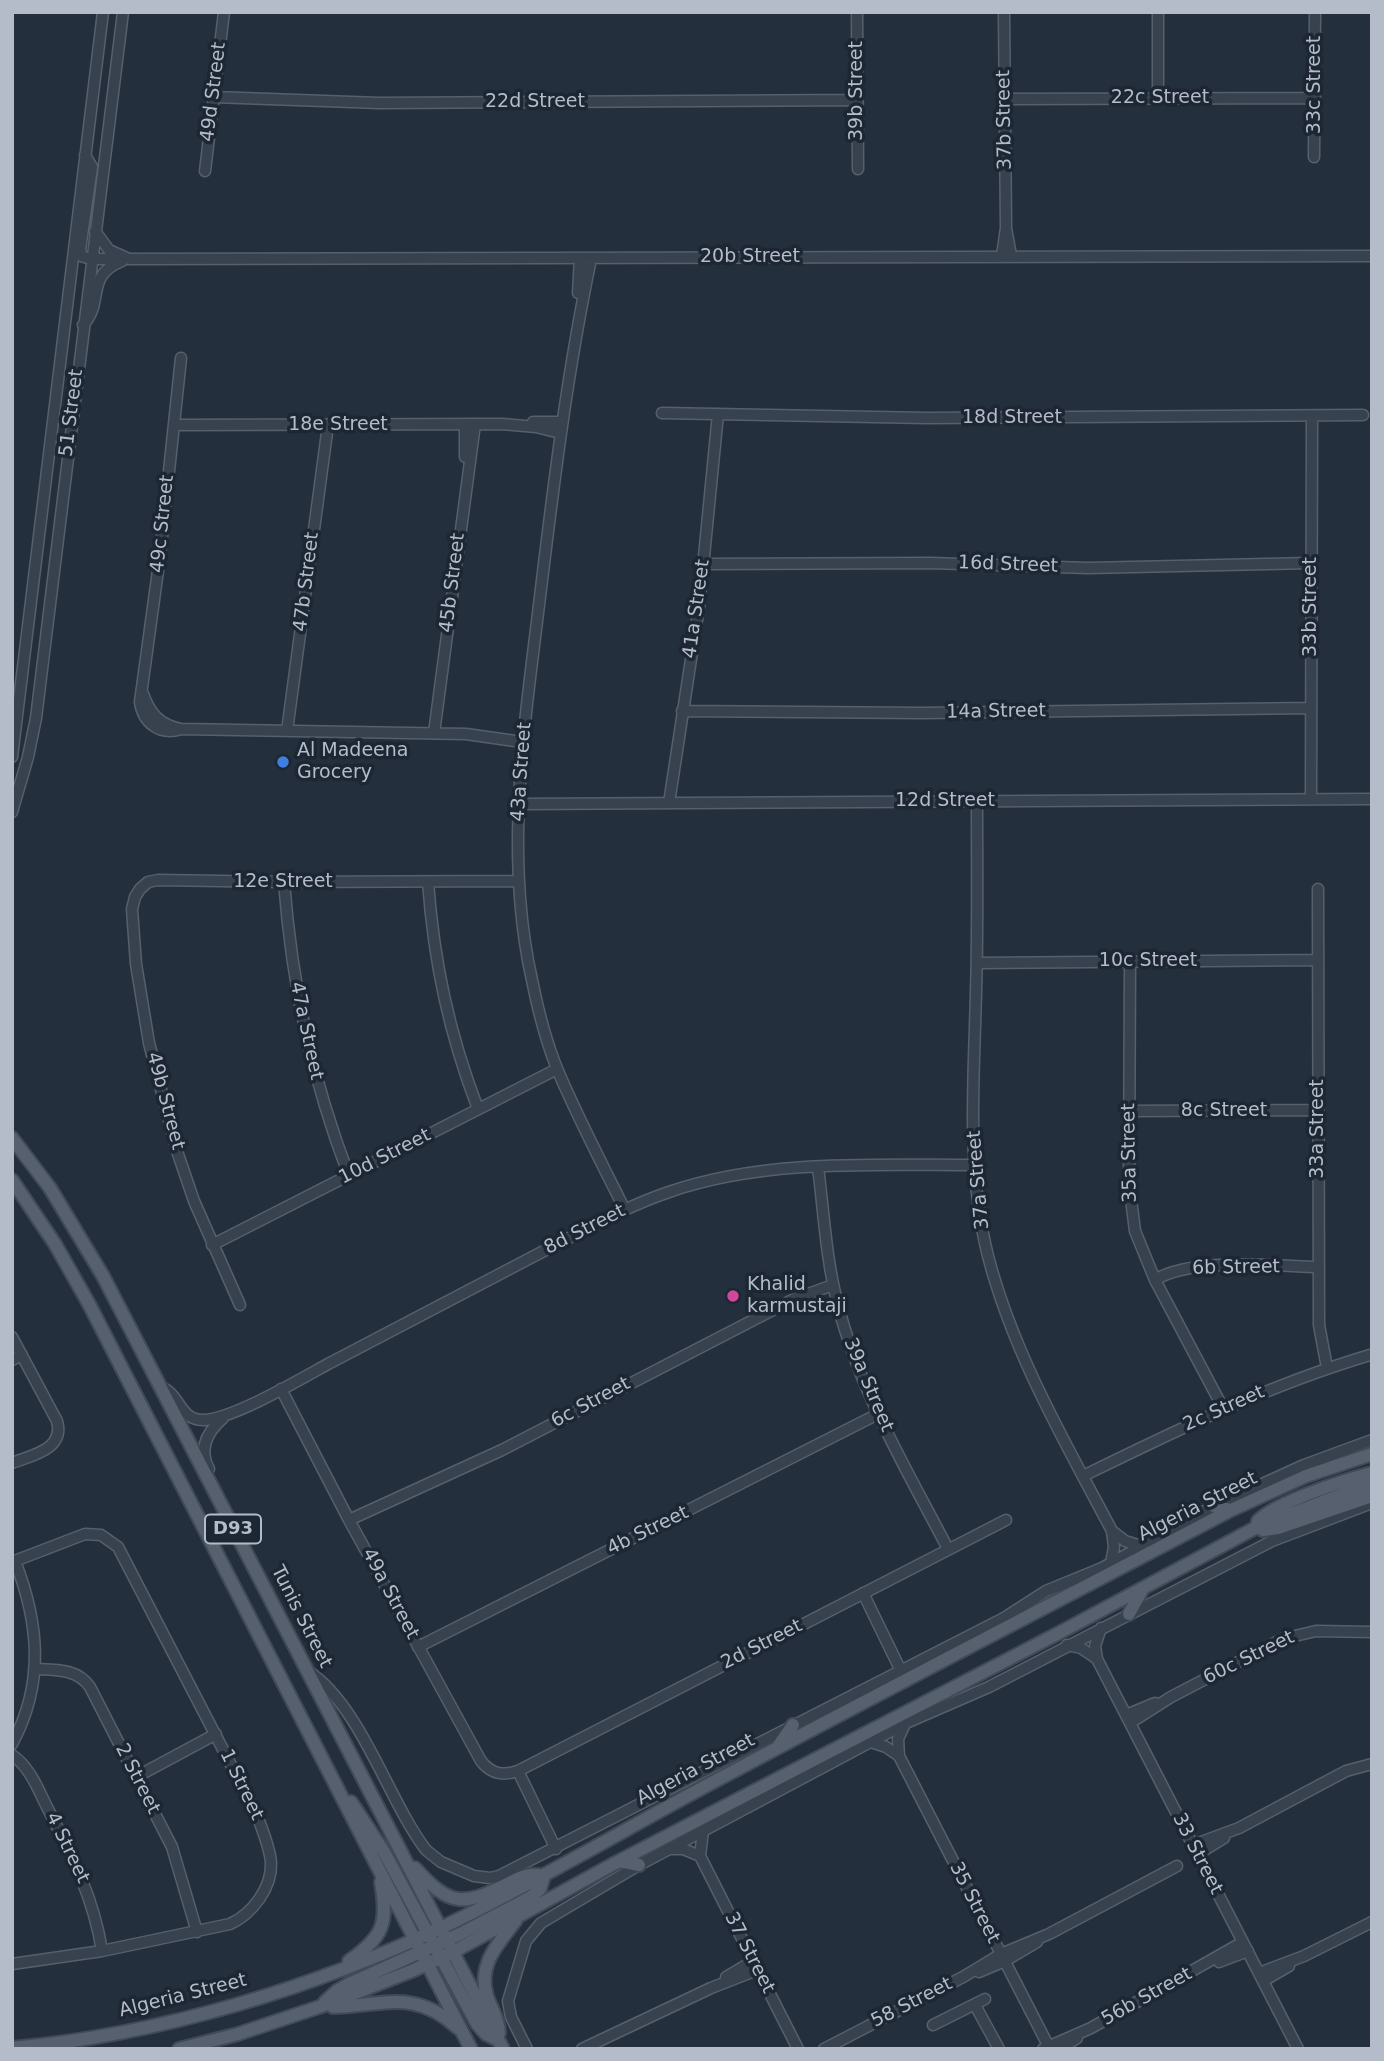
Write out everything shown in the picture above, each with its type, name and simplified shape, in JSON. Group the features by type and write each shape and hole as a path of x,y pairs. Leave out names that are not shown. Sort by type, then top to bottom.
{"main road":[{"name":"Tunis Street","path":"12,1138 50,1188 78,1232 401,1853 477,2024 500,2045"},
{"name":"D93","path":"12,1181 55,1244 89,1304 471,2049"},
{"path":"1353,1459 1372,1448"},
{"name":"Algeria Street","path":"12,2048 77,2041 149,2027 241,2003 415,1939 544,1876 778,1747 1231,1510 1306,1476 1372,1454"},
{"path":"1257,1527 1258,1521 1270,1511 1335,1484 1372,1473"},
{"path":"322,2006 342,1987 421,1952 444,1949 522,1914 1257,1527 1372,1483"},
{"path":"1257,1527 1263,1530 1278,1528 1372,1496"},
{"path":"1214,1506 1231,1510"},
{"path":"1129,1614 1143,1588"},
{"path":"778,1747 793,1725"},
{"path":"334,1782 376,1838 435,1930"},
{"path":"179,2049 238,2034 322,2006 428,1964 444,1949 536,1894 544,1876 525,1875 478,1898 455,1899 435,1889 401,1853"},
{"path":"620,1861 639,1865"},
{"path":"337,1969 371,1944 382,1929 385,1907 379,1869"},
{"path":"500,2045 498,2021 485,1988 485,1969 493,1950 522,1914"},
{"path":"322,2006 342,2007 386,2000 407,2002 437,2012 463,2033"}],"street":[{"name":"51 Street","path":"12,757 103,12"},
{"path":"117,12 120,35"},
{"name":"51 Street","path":"12,812 36,718 123,12"},
{"name":"49d Street","path":"205,171 224,12"},
{"name":"39b Street","path":"857,12 858,169"},
{"name":"37b Street","path":"1004,12 1006,256"},
{"path":"1158,12 1158,97"},
{"name":"33c Street","path":"1314,158 1315,12"},
{"name":"22d Street","path":"214,97 379,103 857,100"},
{"name":"22c Street","path":"1005,99 1315,98"},
{"path":"85,155 92,167 80,250 81,256 91,260"},
{"path":"95,231 108,250 129,259"},
{"name":"20b Street","path":"91,260 1372,256"},
{"name":"43a Street","path":"585,258 561,427 523,737 517,881 531,977 557,1069 625,1210"},
{"path":"83,325 91,314 100,276 109,267 129,259"},
{"name":"49c Street","path":"181,358 142,690 150,718 181,729 291,731"},
{"name":"18d Street","path":"662,413 926,418 1363,415"},
{"name":"41a Street","path":"669,803 704,564 718,414"},
{"name":"33b Street","path":"1311,799 1312,416"},
{"name":"45b Street","path":"438,733 439,687 466,478 470,424"},
{"name":"18e Street","path":"174,425 502,424 561,427"},
{"name":"47b Street","path":"291,731 321,475 324,425"},
{"name":"16d Street","path":"704,564 929,563 1088,568 1311,563"},
{"name":"14a Street","path":"682,711 922,713 1310,708"},
{"path":"291,731 523,737"},
{"name":"12d Street","path":"519,804 1372,799"},
{"name":"37a Street","path":"977,801 977,963 973,1094 974,1165 980,1216 1002,1303 1027,1363 1112,1531 1114,1547 1111,1563"},
{"name":"12e Street","path":"140,889 149,882 158,880 517,881"},
{"name":"47a Street","path":"284,882 288,933 305,1034 317,1084 349,1176"},
{"path":"428,882 438,977 449,1024 478,1109"},
{"name":"49b Street","path":"140,889 133,903 132,915 136,964 149,1043 177,1151 194,1201 240,1305"},
{"name":"33a Street","path":"1318,889 1319,1325 1326,1368"},
{"name":"10c Street","path":"977,963 1318,960"},
{"name":"35a Street","path":"1130,961 1130,1208 1143,1255 1223,1408"},
{"name":"10d Street","path":"212,1245 557,1069"},
{"name":"8c Street","path":"1129,1111 1318,1110"},
{"name":"8d Street","path":"159,1387 170,1391 180,1408 191,1418 211,1420 281,1389 625,1210 669,1192 716,1178 769,1170 818,1167 974,1165"},
{"name":"39a Street","path":"818,1167 832,1285 852,1353 878,1414 948,1549"},
{"name":"6b Street","path":"1155,1280 1166,1273 1193,1268 1233,1265 1319,1267"},
{"name":"6c Street","path":"349,1520 502,1450 794,1298 832,1285"},
{"path":"12,1337 17,1357 57,1420 59,1431 57,1440 51,1447 12,1463"},
{"name":"2c Street","path":"1083,1476 1223,1408 1326,1368 1370,1355"},
{"name":"49a Street","path":"281,1389 349,1520 484,1765 498,1774 518,1771"},
{"name":"8d Street","path":"217,1499 217,1487 203,1449 211,1430 229,1413"},
{"name":"4b Street","path":"418,1647 878,1414"},
{"path":"306,1670 320,1679 340,1703 419,1841 433,1857 474,1876 490,1878 556,1849 649,1798 707,1771 1004,1618 1046,1591 1111,1563 1214,1506 1304,1465 1372,1440"},
{"path":"527,2049 511,2018 508,2001 524,1948 530,1934 541,1923 639,1865 906,1723 989,1687 1272,1542 1372,1503"},
{"name":"2d Street","path":"518,1771 1006,1520"},
{"path":"1112,1531 1125,1541 1141,1546"},
{"name":"1 Street","path":"12,1964 102,1951 230,1924 255,1907 271,1868 267,1844 257,1815 113,1542 101,1535 85,1534 14,1562"},
{"path":"12,1744 27,1707 34,1669 29,1598 14,1562"},
{"path":"863,1593 901,1671"},
{"path":"1097,1659 1095,1646 1101,1629"},
{"name":"60c Street","path":"1128,1719 1293,1635 1328,1630 1372,1632"},
{"path":"1067,1645 1081,1648 1097,1659"},
{"name":"33 Street","path":"1097,1659 1298,2049"},
{"name":"2 Street","path":"34,1669 66,1671 84,1679 90,1687 172,1847 197,1931"},
{"path":"899,1756 898,1739 906,1723"},
{"path":"136,1777 216,1734"},
{"path":"871,1742 886,1747 899,1756"},
{"name":"4 Street","path":"12,1755 30,1774 82,1878 93,1907 102,1951"},
{"name":"35 Street","path":"899,1756 1047,2048"},
{"path":"1195,1850 1346,1771 1372,1764"},
{"path":"518,1771 556,1849"},
{"path":"667,1850 683,1849 700,1856 703,1831"},
{"name":"37 Street","path":"700,1856 798,2049"},
{"name":"58 Street","path":"824,2049 1177,1866"},
{"path":"1261,1977 1372,1923"},
{"name":"56b Street","path":"1047,2048 1091,2028 1202,1967 1245,1947"},
{"path":"582,2049 755,1966"},
{"path":"933,2025 985,2000"},
{"path":"975,2005 999,2049"},
{"name":"56b Street","path":"1059,2049 1091,2028"}],"place":[{"name":"Al Madeena Grocery","path":"283,762"},
{"name":"Khalid karmustaji","path":"733,1296"}]}
